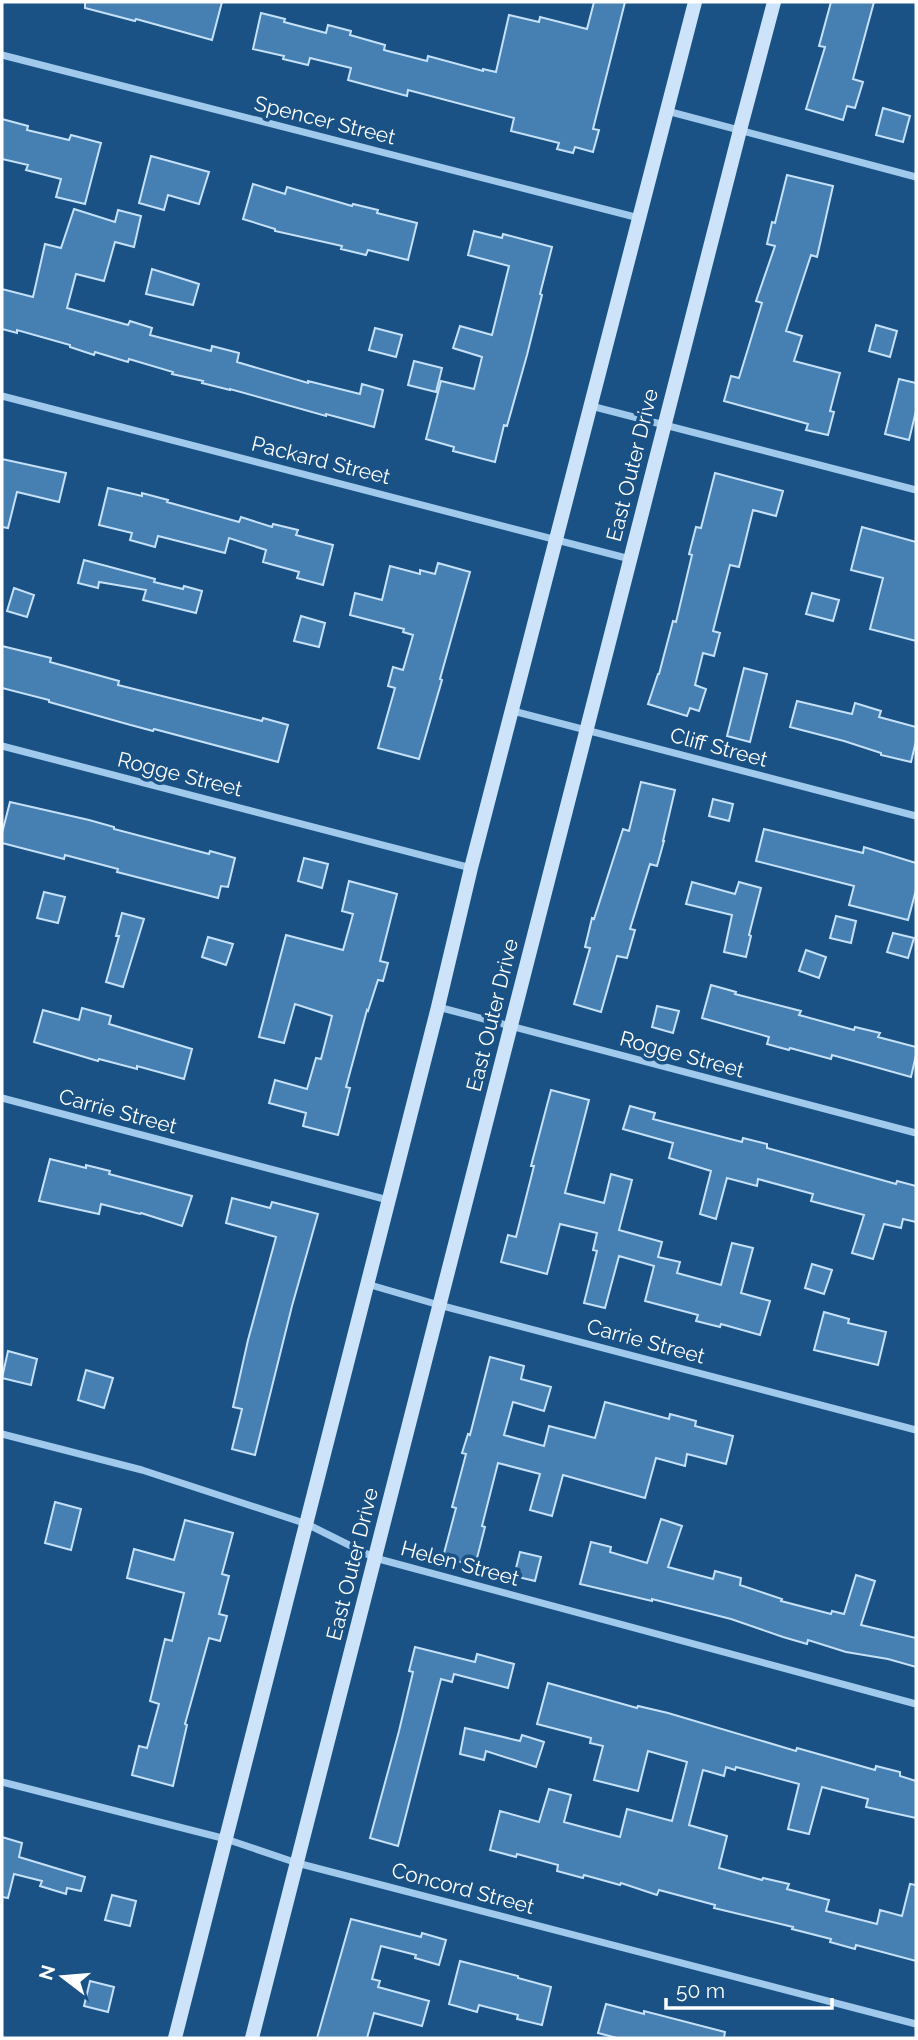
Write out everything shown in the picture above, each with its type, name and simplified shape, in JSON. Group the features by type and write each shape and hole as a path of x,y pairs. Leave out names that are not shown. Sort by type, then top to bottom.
{"main road":[{"path":"175,2038 439,1007 471,868 695,2"},
{"name":"East Outer Drive","path":"252,2038 774,2"}],"street":[{"name":"Spencer Street","path":"2,55 640,218"},
{"path":"667,111 916,177"},
{"name":"Packard Street","path":"2,396 630,559"},
{"path":"591,406 916,490"},
{"name":"Cliff Street","path":"513,711 916,816"},
{"name":"Rogge Street","path":"2,746 471,868"},
{"name":"Rogge Street","path":"439,1007 916,1133"},
{"name":"Carrie Street","path":"2,1098 388,1200"},
{"name":"Carrie Street","path":"367,1284 916,1430"},
{"name":"Helen Street","path":"2,1434 142,1471 307,1524 375,1558 916,1704"},
{"name":"Concord Street","path":"2,1782 226,1839 297,1863 916,2024"}],"building":[{"path":"85,2 222,2 212,40 85,8"},
{"path":"594,2 625,2 593,129 599,130 593,152 575,147 573,153 557,149 559,143 511,131 514,118 408,90 407,96 348,80 351,68 310,58 308,65 253,49 261,13 326,33 328,25 351,31 350,35 385,45 384,50 427,61 428,56 496,72 509,15 539,22 540,17 587,29"},
{"path":"831,2 874,2 853,79 863,82 855,108 847,106 843,120 806,109 825,47 819,46"},
{"path":"883,108 910,116 903,142 876,135"},
{"path":"2,119 28,126 27,130 69,140 71,135 101,143 85,204 56,197 61,179 26,170 28,165 2,159"},
{"path":"151,156 209,172 199,204 168,195 164,210 139,203"},
{"path":"787,175 833,186 817,257 811,255 786,331 802,336 794,361 840,373 830,411 834,412 828,435 806,430 808,424 724,401 731,376 739,378 762,303 756,301 775,246 767,244"},
{"path":"253,184 285,194 287,187 352,206 353,204 378,210 377,213 417,223 408,260 368,250 366,255 341,249 342,246 275,231 243,219"},
{"path":"74,209 115,222 118,210 141,216 134,247 115,242 104,281 76,274 67,308 128,325 130,321 152,328 150,335 211,351 212,346 239,353 237,362 308,383 360,394 362,384 383,390 374,427 202,383 203,381 172,374 173,372 129,359 128,362 95,352 94,355 17,330 17,333 2,329 2,289 33,297 45,244 61,248"},
{"path":"474,231 502,238 503,234 552,247 527,355 495,462 453,451 454,447 426,439 441,381 474,389 482,357 453,348 460,326 492,335 509,266 468,255"},
{"path":"152,269 199,284 193,305 146,294"},
{"path":"876,325 897,331 890,357 869,351"},
{"path":"375,328 402,335 396,357 369,350"},
{"path":"414,361 442,368 436,392 408,385"},
{"path":"899,379 916,383 916,411 909,440 885,434"},
{"path":"2,459 66,473 59,502 17,492 8,528 2,527"},
{"path":"715,473 783,491 776,516 753,510 739,567 730,565 713,631 720,633 714,656 703,653 695,685 706,689 699,711 690,708 687,716 648,704 673,621 676,622 696,527 701,528"},
{"path":"108,488 142,496 142,493 239,522 241,517 272,527 273,524 298,530 296,535 333,545 323,585 297,578 299,572 263,562 266,550 229,538 225,553 158,536 155,547 130,540 132,533 99,525"},
{"path":"862,527 916,542 916,641 870,629 883,578 851,570"},
{"path":"84,560 155,579 154,582 202,591 196,613 143,600 146,590 99,582 98,588 78,583"},
{"path":"438,563 470,572 419,759 378,748 395,688 388,686 393,667 403,670 413,635 403,632 404,629 350,615 355,593 382,600 390,566 420,574 420,570 435,574"},
{"path":"14,588 34,595 27,617 7,611"},
{"path":"812,593 839,600 833,621 806,614"},
{"path":"301,616 325,623 319,647 294,641"},
{"path":"2,646 51,658 50,662 119,681 118,685 288,725 278,762 154,729 153,731 2,688"},
{"path":"744,668 767,674 750,742 727,736"},
{"path":"797,701 852,714 855,703 881,711 879,717 916,727 911,762 790,727"},
{"path":"641,782 675,790 657,866 650,864 630,929 635,930 627,958 617,956 601,1012 574,1004 590,948 585,947 592,918 594,919 623,829 629,831"},
{"path":"713,799 733,804 729,821 709,816"},
{"path":"10,802 89,820 209,854 210,851 235,858 228,887 221,886 218,898 117,872 118,869 65,855 64,859 2,843"},
{"path":"764,829 863,853 864,847 916,863 916,890 908,920 849,905 854,886 756,861"},
{"path":"304,858 328,864 322,888 298,881"},
{"path":"349,881 397,894 380,961 388,963 383,981 378,980 367,1010 346,1087 350,1088 338,1135 303,1126 306,1113 269,1103 275,1080 307,1089 316,1058 321,1059 332,1016 295,1004 284,1043 259,1037 286,935 343,950 353,914 342,911"},
{"path":"692,882 735,894 739,882 761,888 746,957 724,952 732,915 686,904"},
{"path":"44,892 65,897 58,923 37,918"},
{"path":"122,913 144,919 123,987 106,982 119,936 116,936"},
{"path":"836,916 856,921 851,943 830,938"},
{"path":"893,933 914,938 908,958 887,952"},
{"path":"208,937 233,944 226,965 202,957"},
{"path":"806,950 826,957 819,978 799,971"},
{"path":"711,985 801,1011 799,1015 854,1030 855,1027 880,1033 878,1037 916,1047 911,1077 832,1055 831,1059 767,1044 769,1037 702,1018"},
{"path":"657,1006 679,1011 673,1033 652,1027"},
{"path":"82,1008 111,1016 109,1024 192,1049 184,1079 137,1066 137,1069 99,1059 98,1061 34,1042 43,1010 79,1020"},
{"path":"551,1090 589,1100 565,1193 604,1203 611,1174 632,1180 619,1230 662,1242 658,1257 680,1262 677,1273 721,1285 732,1243 753,1248 741,1293 770,1301 760,1335 721,1324 720,1327 696,1321 698,1315 645,1301 654,1266 619,1256 605,1308 584,1303 597,1251 593,1250 597,1233 560,1224 547,1274 501,1262 508,1235 516,1237"},
{"path":"630,1106 655,1113 653,1119 742,1142 743,1138 767,1144 767,1148 896,1184 897,1181 916,1186 916,1222 903,1219 901,1228 884,1224 873,1259 852,1253 864,1215 811,1201 813,1194 758,1179 757,1186 727,1178 716,1219 700,1214 711,1171 669,1158 673,1143 623,1129"},
{"path":"50,1159 110,1171 109,1174 192,1196 182,1226 101,1204 99,1214 39,1201"},
{"path":"232,1198 270,1208 272,1202 318,1214 255,1455 232,1449 242,1409 233,1407 276,1237 226,1223"},
{"path":"812,1264 832,1270 824,1294 805,1288"},
{"path":"824,1312 849,1319 848,1323 886,1332 878,1365 814,1350"},
{"path":"8,1351 37,1359 31,1385 2,1378"},
{"path":"490,1357 524,1366 521,1379 551,1387 544,1411 513,1402 504,1435 544,1446 549,1426 595,1438 605,1402 669,1419 670,1414 696,1421 695,1426 733,1436 726,1464 687,1454 685,1466 656,1458 645,1498 563,1475 552,1516 530,1510 540,1474 498,1463 475,1566 443,1557 456,1508 452,1507 466,1454 462,1453 468,1434 470,1435"},
{"path":"86,1370 113,1378 104,1408 78,1400"},
{"path":"55,1502 81,1509 71,1550 45,1543"},
{"path":"661,1519 682,1526 668,1567 713,1579 715,1571 741,1578 740,1585 782,1599 781,1601 831,1614 832,1611 844,1614 856,1575 875,1581 861,1625 916,1638 916,1667 846,1652 808,1640 807,1644 731,1619 580,1584 591,1542 611,1547 610,1552 647,1563"},
{"path":"185,1520 233,1533 222,1574 229,1576 219,1614 227,1616 220,1641 209,1638 185,1724 187,1725 173,1786 132,1775 139,1746 147,1748 159,1704 150,1701 165,1639 172,1641 184,1593 127,1578 134,1549 174,1560"},
{"path":"520,1552 541,1557 535,1581 514,1576"},
{"path":"415,1647 475,1662 477,1654 514,1664 508,1688 454,1674 452,1682 441,1679 398,1846 370,1838 413,1672 409,1671"},
{"path":"548,1683 637,1708 638,1706 668,1713 796,1751 797,1748 875,1770 876,1766 900,1772 900,1776 916,1781 916,1818 866,1807 868,1799 822,1787 809,1834 788,1829 799,1784 736,1767 735,1770 726,1767 724,1776 703,1770 689,1825 727,1836 719,1868 762,1880 763,1878 789,1884 787,1889 829,1900 826,1911 877,1924 880,1910 902,1916 910,1884 916,1885 916,1961 856,1945 855,1949 830,1942 831,1939 792,1929 793,1927 714,1908 715,1905 659,1890 657,1895 621,1883 620,1885 584,1875 583,1878 557,1871 558,1865 490,1850 500,1811 539,1822 549,1789 571,1795 564,1822 620,1837 627,1809 672,1821 687,1762 648,1751 638,1791 594,1780 603,1746 590,1743 591,1738 537,1724"},
{"path":"465,1728 520,1741 522,1735 544,1742 536,1767 486,1751 484,1760 460,1754"},
{"path":"2,1837 22,1843 19,1857 85,1877 81,1891 67,1888 66,1894 40,1886 42,1881 14,1874 8,1898 2,1897"},
{"path":"112,1895 136,1901 130,1926 105,1920"},
{"path":"351,1919 421,1937 422,1933 446,1940 439,1965 415,1958 416,1955 381,1946 372,1979 380,1981 378,1987 429,2001 422,2026 374,2013 367,2038 317,2038"},
{"path":"460,1961 551,1987 542,2025 517,2019 518,2015 479,2005 477,2012 449,2004"},
{"path":"90,1981 114,1987 108,2012 84,2006"},
{"path":"606,2004 725,2032 724,2038 617,2038 598,2033"}]}
